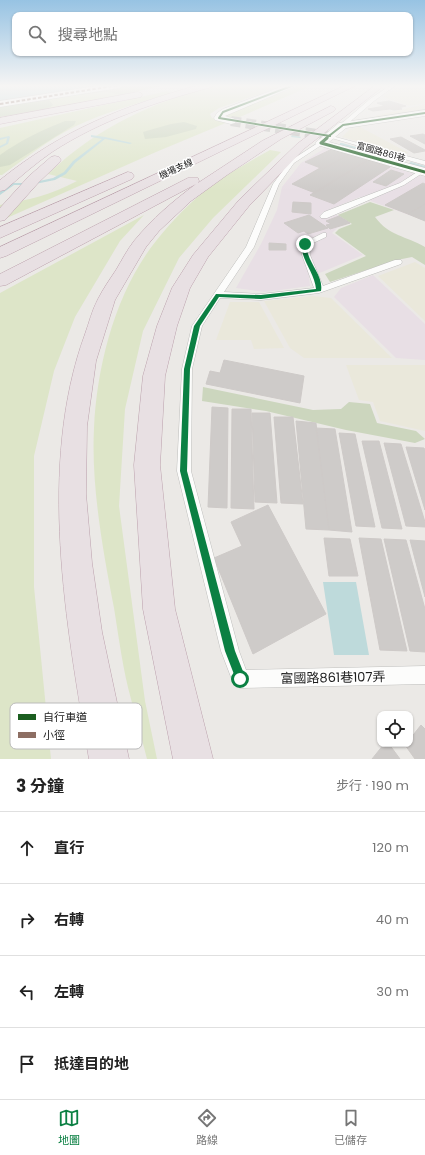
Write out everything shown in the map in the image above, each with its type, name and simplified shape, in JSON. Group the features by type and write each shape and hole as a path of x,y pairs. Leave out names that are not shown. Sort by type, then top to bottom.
{"highway":[{"path":"0,126 27,120"},
{"path":"0,187 40,156 79,132 104,120"},
{"path":"0,217 34,179 57,158 81,140 115,120"},
{"path":"222,133 250,120"},
{"name":"機場支線","path":"0,253 279,120"},
{"path":"97,703 87,650 74,537 72,465 77,407 86,357 100,314 120,273 140,244 167,214 189,195 288,143 324,120"},
{"path":"0,281 137,210 288,143 333,120"},
{"path":"193,759 158,609 147,465 154,376 167,326 181,288 201,254 262,184 288,143"},
{"path":"0,233 137,172"},
{"path":"106,749 108,759"}],"street":[{"path":"325,140 342,125 374,120"},
{"name":"富國路861巷","path":"325,140 405,162 424,169"}],"lane":[{"path":"342,125 347,120"},
{"path":"218,295 250,247 276,184 292,162 325,140"},
{"path":"324,216 402,184 424,169"},
{"path":"319,290 318,281 304,251 305,244 323,235"},
{"path":"218,295 261,297 319,290 398,262"},
{"name":"富國路861巷107弄","path":"218,295 197,326 187,369 184,471 230,651 240,679 425,675"}],"shaded area":[{"path":"360,127 409,153 403,154 342,137 350,129"},
{"path":"327,147 425,177 425,221 360,197 329,210 350,223 337,228 332,233 363,255 309,276 310,286 265,292 236,288 261,244 277,210 282,187 301,163"},
{"path":"415,262 425,268 425,321 378,276"},
{"path":"373,275 425,324 425,360 396,358 334,297 341,288"},
{"path":"313,296 331,298 392,358 304,358 290,348 264,301"},
{"path":"230,302 259,302 284,348 254,349 251,340 216,340"},
{"path":"346,365 425,365 425,431 380,421 373,402 359,400"}],"green space":[{"path":"34,120 89,120 66,131 2,175 0,175 0,128"},
{"path":"123,120 222,120 228,122 0,221 0,205 39,196 58,190 77,181 48,174 67,157 106,129"},
{"path":"65,121 76,121 74,125 10,165 0,167 0,155 32,136"},
{"path":"184,122 197,126 196,129 166,137 145,139 143,132"},
{"path":"270,150 281,152 213,218 179,258 143,331 125,409 119,506 145,701 157,759 147,759 142,740 142,703 132,703 126,677 106,564 96,495 94,473 94,428 99,379 111,329 130,282 142,261 156,241 182,212 204,191"},
{"path":"370,202 394,210 375,217 392,232 425,247 425,265 412,257 397,260 330,282 325,274 366,256 335,233 339,229 352,224 338,215"},
{"path":"144,215 120,241 75,317 54,371 34,456 34,587 45,703 10,703 10,749 50,749 51,759 0,759 0,293"},
{"path":"203,387 313,410 341,409 349,402 370,404 377,423 416,431 425,439 415,443 346,430 266,411 202,401"}],"water":[{"path":"323,582 356,582 369,655 334,655"}],"building":[{"path":"425,135 425,144 410,136"},
{"path":"401,137 425,151 414,153 390,139"},
{"path":"332,149 350,154 323,169 305,162"},
{"path":"350,154 368,160 315,193 292,184 320,168 323,169"},
{"path":"368,160 390,167 334,204 310,195"},
{"path":"391,170 404,174 386,186 373,182"},
{"path":"423,183 425,184 425,204 408,214 385,205"},
{"path":"293,202 311,203 311,214 292,212"},
{"path":"425,204 425,221 408,214"},
{"path":"309,215 328,228 308,234 304,231 298,233 284,223"},
{"path":"339,216 350,223 330,229 326,225 331,224 326,221"},
{"path":"269,243 286,244 286,250 269,250"},
{"path":"224,360 304,376 300,403 206,384 210,371 220,373"},
{"path":"212,407 228,408 227,508 208,507"},
{"path":"232,409 251,409 254,509 231,508"},
{"path":"252,413 270,413 277,503 255,502"},
{"path":"274,417 293,417 303,504 281,503"},
{"path":"296,421 316,423 329,530 306,529"},
{"path":"316,428 335,429 352,532 329,530"},
{"path":"339,433 355,434 375,527 356,526"},
{"path":"362,441 379,441 402,529 382,528"},
{"path":"384,443 401,444 425,522 425,527 406,526"},
{"path":"406,447 424,448 425,450 425,510"},
{"path":"268,505 326,614 253,654 214,558 242,546 231,522"},
{"path":"324,538 350,539 358,576 329,576"},
{"path":"359,538 381,539 407,651 380,650"},
{"path":"384,539 406,540 425,609 425,652 410,651"},
{"path":"410,540 425,541 425,597"},
{"path":"421,725 425,729 425,759 415,759 406,747 413,747 413,735"},
{"path":"382,747 391,747 400,759 372,759"}],"waterway":[{"path":"92,136 105,138"},
{"path":"292,136 300,137"},
{"path":"0,139 9,137 7,143 0,147"},
{"path":"0,194 13,184 30,184 54,179 65,173 74,162 105,138"},
{"path":"105,138 130,143"},
{"path":"341,144 399,160"},
{"path":"411,163 425,167"}],"tunnel":[{"path":"231,121 330,136"}],"cycle path":[{"path":"234,120 330,136"},
{"path":"374,120 343,125 321,143 425,172"}],"route":[{"path":"240,679 230,651 184,471 187,369 197,326 218,295 261,297 319,290 318,281 304,251 305,244"}]}
